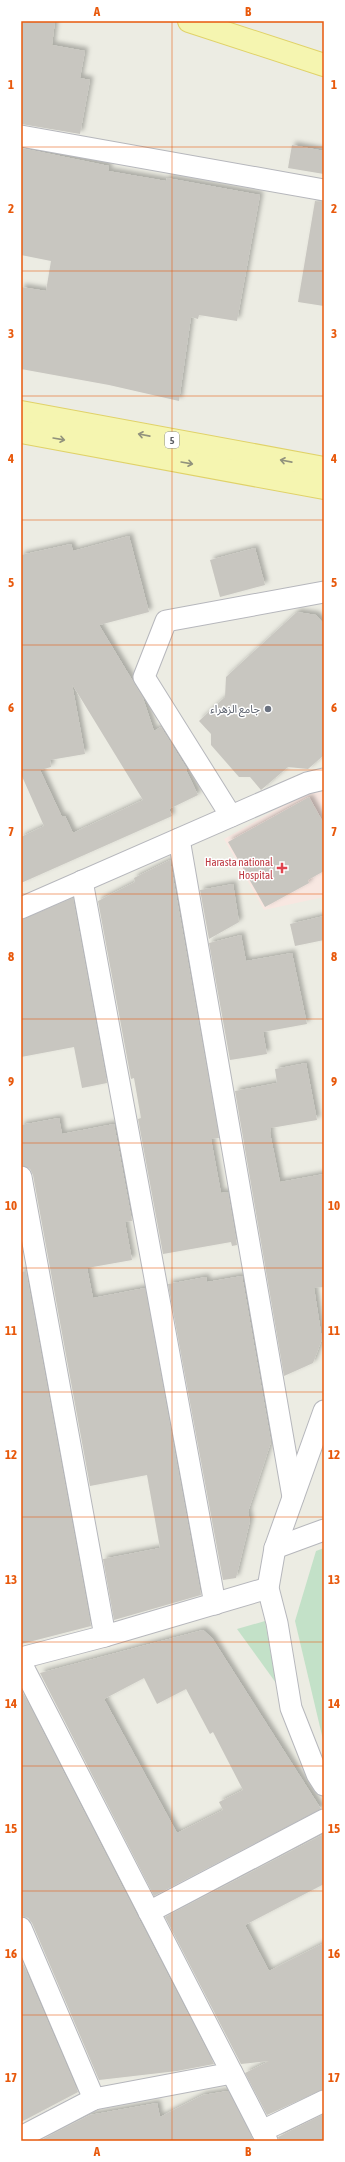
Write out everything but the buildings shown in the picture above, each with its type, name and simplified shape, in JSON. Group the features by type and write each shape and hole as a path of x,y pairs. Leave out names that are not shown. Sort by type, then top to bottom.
{"main road":[{"path":"189,21 324,65"},
{"name":"5","path":"21,412 324,468"},
{"name":"5","path":"21,432 324,488"}],"street":[{"path":"21,136 324,190"},
{"path":"231,816 144,677 166,621 324,592"},
{"path":"21,908 306,783 324,779"},
{"path":"179,839 293,1497"},
{"path":"82,881 215,1604"},
{"path":"21,1177 105,1636"},
{"path":"324,1411 275,1548 268,1588 277,1623 291,1708 317,1774 324,1786"},
{"path":"275,1548 324,1530"},
{"path":"21,1658 105,1636 268,1588"},
{"path":"21,1663 265,2136 324,2101"},
{"path":"149,1912 324,1820"},
{"path":"21,1928 94,2099"},
{"path":"21,2138 94,2099 232,2073"}],"shaded area":[{"name":"Harasta national Hospital","path":"324,788 324,897 264,910 224,839 309,791"}],"green space":[{"path":"324,1548 324,1744 295,1621 316,1551"},
{"path":"265,1621 276,1683 237,1629"}],"place":[{"name":"جامع الزهراء","path":"268,709"},
{"name":"Harasta national Hospital","path":"282,868"}]}
